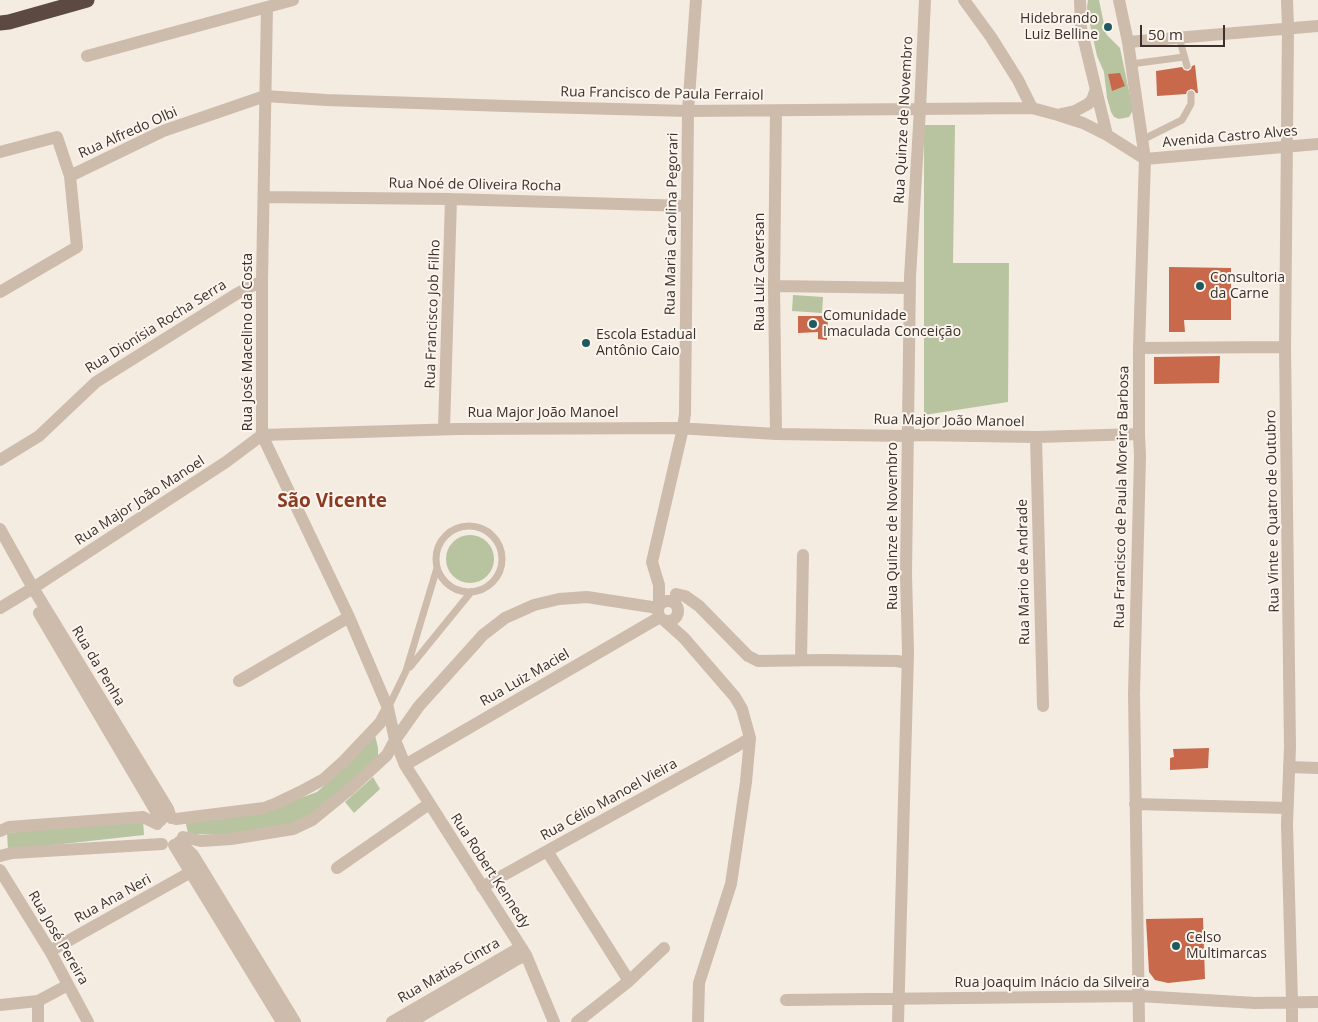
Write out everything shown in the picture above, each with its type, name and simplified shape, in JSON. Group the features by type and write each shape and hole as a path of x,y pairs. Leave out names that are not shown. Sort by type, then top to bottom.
{"highway":[{"path":"3,23 87,0"}],"street":[{"path":"87,56 294,0"},
{"name":"Rua Maria Carolina Pegorari","path":"661,613 659,585 652,562 685,414 688,111 696,0"},
{"name":"Rua Quinze de Novembro","path":"898,1022 907,663 909,288 920,109 924,0"},
{"path":"964,0 1008,64 1032,108"},
{"path":"1080,0 1081,28 1107,135"},
{"path":"1110,0 1120,5"},
{"name":"Rua Vinte e Quatro de Outubro","path":"1287,0 1285,347 1289,610 1289,768 1286,824 1292,1022"},
{"name":"Rua Francisco de Paula Moreira Barbosa","path":"1120,5 1128,42 1145,159 1139,348 1140,456 1134,694 1139,1022"},
{"name":"Rua José Macelino da Costa","path":"267,7 262,281 262,435 349,618 388,708 395,740"},
{"path":"1128,42 1318,26"},
{"name":"Rua Francisco de Paula Ferraiol","path":"1058,114 1075,111 1088,104 1092,100 1096,89"},
{"name":"Rua Francisco de Paula Ferraiol","path":"265,96 326,100 688,111 1032,108 1058,114 1083,123 1107,135 1145,159"},
{"name":"Rua Alfredo Olbi","path":"0,292 77,248 70,176 163,131 265,96"},
{"name":"Rua Luiz Caversan","path":"776,111 774,286 776,434"},
{"path":"0,152 58,137 70,176"},
{"name":"Avenida Castro Alves","path":"1145,159 1318,144"},
{"name":"Rua Noé de Oliveira Rocha","path":"264,196 687,206"},
{"name":"Rua Francisco Job Filho","path":"444,429 451,199"},
{"name":"Rua Dionísia Rocha Serra","path":"0,460 39,436 96,382 238,293 262,281"},
{"path":"774,286 909,288"},
{"path":"1139,348 1285,347"},
{"name":"Rua Major João Manoel","path":"0,608 226,462 262,435 444,429 683,428 776,434 1036,438 1139,434"},
{"name":"Rua Mario de Andrade","path":"1036,438 1043,706"},
{"name":"Rua da Penha","path":"0,529 29,590"},
{"name":"Rua da Penha","path":"0,546 168,809 166,820"},
{"path":"801,660 802,555"},
{"path":"659,585 669,588 677,606 684,638"},
{"path":"0,856 12,853 231,839 292,829 312,820 387,755 395,740 419,706 483,634 506,618 534,605 559,599 587,597 661,613 669,621 675,618 677,606"},
{"path":"661,613 665,601 668,600 677,606 700,606 748,656 758,661 801,660 907,663"},
{"path":"661,613 735,697 742,710 750,738 746,782 731,884 700,983 698,1022"},
{"name":"Rua Luiz Maciel","path":"405,765 661,613"},
{"path":"239,681 349,618"},
{"path":"295,1022 193,854 174,842 158,840 155,835 155,829 166,820 264,808 277,804 324,779 380,723 388,708"},
{"name":"Rua Célio Manoel Vieira","path":"482,887 750,738"},
{"name":"Rua Robert Kennedy","path":"395,740 405,765 524,951 554,1022"},
{"path":"1289,768 1318,768"},
{"path":"337,868 429,804"},
{"path":"1135,804 1288,808"},
{"path":"0,830 9,827 143,817 166,820 182,826 174,842"},
{"path":"174,842 282,1022"},
{"path":"548,851 629,981"},
{"name":"Rua José Pereira","path":"0,870 50,952 88,1022"},
{"name":"Rua Ana Neri","path":"50,952 191,872"},
{"path":"577,1022 629,981 664,948"},
{"name":"Rua Matias Cintra","path":"392,1022 524,951"},
{"name":"Rua Matias Cintra","path":"411,1022 524,951"},
{"path":"0,1006 38,1000 68,985"},
{"name":"Rua Joaquim Inácio da Silveira","path":"786,1000 1139,996 1255,1003 1318,1002"},
{"path":"38,1000 38,1022"}],"lane":[{"path":"1179,37 1187,66"},
{"path":"1131,64 1184,57"},
{"path":"1142,140 1182,120 1191,104 1191,94"},
{"path":"462,526 484,529 499,544 502,554 502,565 498,575 482,589 471,592 450,586 442,578 437,568 436,557 438,547 444,537 452,530 462,526"},
{"path":"388,708 406,671 437,568"},
{"path":"406,671 471,592"}],"green space":[{"path":"1088,0 1099,0 1106,34 1120,48 1133,110 1129,117 1119,119 1114,117 1111,112 1107,98 1104,72 1097,56 1089,20"},
{"path":"924,125 955,125 953,263 1009,263 1008,402 924,415"},
{"path":"793,295 823,297 822,313 792,311"},
{"path":"470,535 479,537 487,542 492,550 494,559 492,568 487,576 479,581 470,583 461,581 453,576 448,568 446,559 448,550 453,542 461,537"},
{"path":"375,735 378,756 319,810 289,825 232,835 188,834 185,818 276,807 317,792 348,764"},
{"path":"373,777 380,789 354,813 345,802"},
{"path":"143,820 144,835 8,850 7,833"}],"building":[{"path":"1195,65 1198,93 1191,89 1186,94 1157,96 1156,71 1182,67 1188,71"},
{"path":"1120,73 1125,86 1112,91 1108,74"},
{"name":"Consultoria da Carne","path":"1169,267 1231,268 1231,320 1184,320 1185,332 1169,332"},
{"name":"Comunidade Imaculada Conceição","path":"798,316 828,316 827,340 818,339 818,332 798,333"},
{"path":"1220,356 1219,383 1154,384 1154,357"},
{"path":"1209,748 1208,768 1170,770 1170,758 1174,757 1173,749"},
{"name":"Celso Multimarcas","path":"1203,918 1205,979 1168,983 1155,980 1149,972 1146,919"}],"place":[{"name":"Hidebrando Luiz Belline","path":"1108,27"},
{"name":"Consultoria da Carne","path":"1200,286"},
{"name":"Comunidade Imaculada Conceição","path":"813,324"},
{"name":"Escola Estadual Antônio Caio","path":"586,343"},
{"name":"Celso Multimarcas","path":"1176,946"}],"district":[{"name":"São Vicente","path":"332,502"}]}
